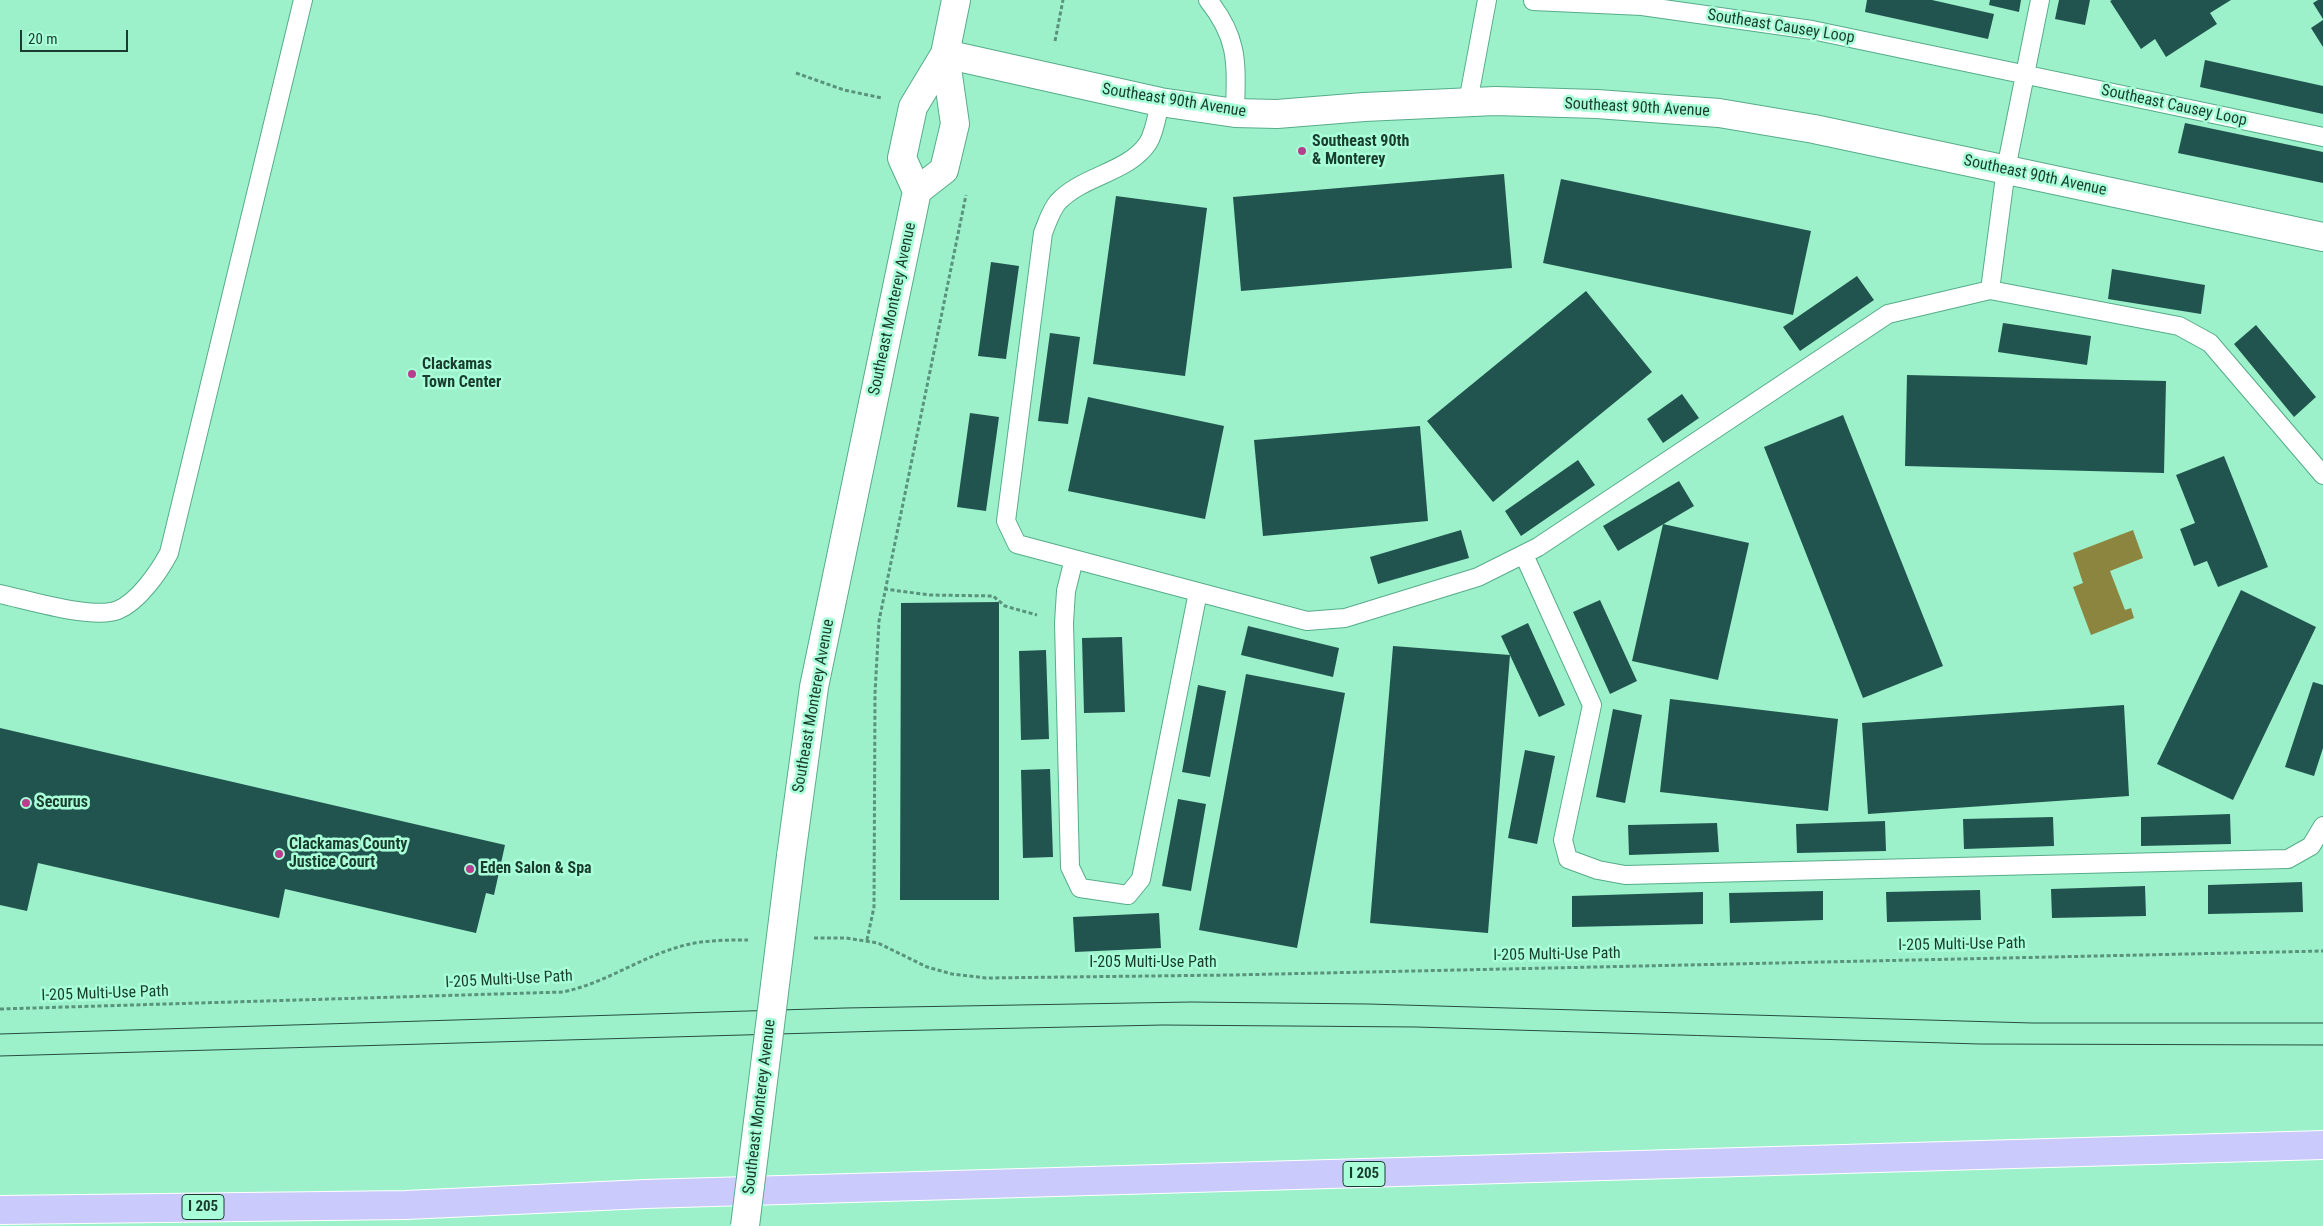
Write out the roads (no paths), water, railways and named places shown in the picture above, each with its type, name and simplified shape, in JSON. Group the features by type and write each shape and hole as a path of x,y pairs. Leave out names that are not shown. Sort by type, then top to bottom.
{"highway":[{"name":"I 205","path":"0,1210 406,1205 645,1194 2323,1144"}],"main road":[{"path":"945,54 955,124 944,170 917,191 902,158 913,107 945,54 956,0"},
{"name":"Southeast 90th Avenue","path":"945,54 1160,102 1236,113 1270,115 1364,107 1468,102 1597,104 1719,113 1788,124 2323,237"},
{"name":"Southeast Monterey Avenue","path":"745,1226 814,687 917,191"}],"lane":[{"path":"0,594 56,607 104,614 120,610 138,594 156,576 169,553 303,0"},
{"path":"1208,0 1224,19 1236,57 1236,113"},
{"path":"1468,102 1487,0"},
{"path":"1990,290 2006,169 2040,0"},
{"name":"Southeast Causey Loop","path":"1533,1 1642,6 1812,30 2323,137"},
{"path":"1160,102 1150,141 1142,151 1127,162 1084,182 1058,202 1043,233 1006,521 1017,544 1307,621 1345,618 1478,577 1538,548 1888,314 1990,290 2179,326 2210,343 2323,475"},
{"path":"1524,555 1592,705 1563,840 1568,859 1598,870 1625,875 2288,859 2311,846 2323,826"},
{"path":"1074,559 1066,591 1064,623 1070,867 1080,888 1128,895 1141,879 1198,592"}],"tram line":[{"path":"0,1034 845,1008 1191,1002 1368,1004 2032,1023 2323,1023"},
{"path":"0,1056 1163,1025 1416,1027 1979,1044 2323,1045"}],"place":[{"name":"Southeast 90th & Monterey","path":"1302,151"},
{"name":"Clackamas Town Center","path":"412,374"},
{"name":"Securus","path":"26,803"},
{"name":"Clackamas County Justice Court","path":"279,854"},
{"name":"Eden Salon & Spa","path":"470,869"}]}
